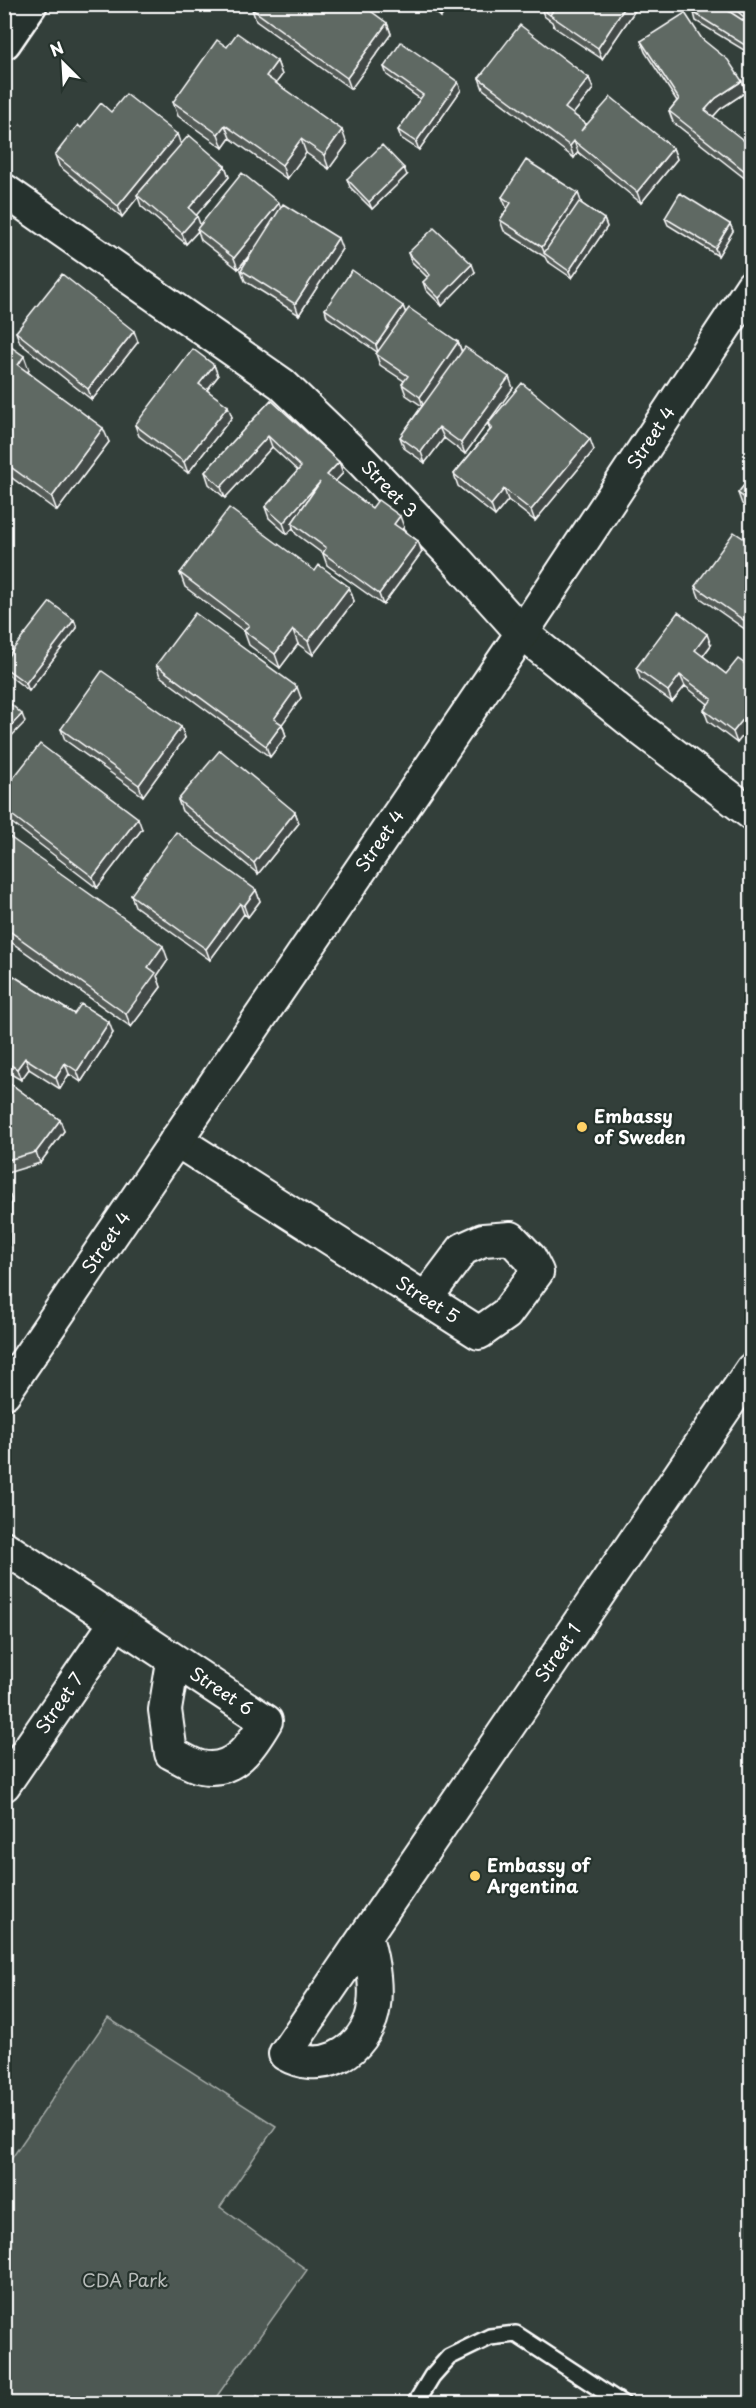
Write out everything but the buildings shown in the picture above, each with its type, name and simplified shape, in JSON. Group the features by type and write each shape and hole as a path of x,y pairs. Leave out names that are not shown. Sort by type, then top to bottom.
{"main road":[{"path":"4,42 30,4"}],"street":[{"name":"Street 3","path":"4,190 282,384 409,510 522,633 638,727 752,814"},
{"name":"Street 4","path":"4,1394 522,633 752,286"},
{"name":"Street 5","path":"176,1140 479,1333 506,1314 537,1272 530,1258 511,1238 483,1240 463,1249 427,1297"},
{"name":"Street 1","path":"366,1937 752,1369"},
{"name":"Street 6","path":"4,1547 266,1721 252,1745 229,1766 202,1767 171,1753 165,1710 172,1668"},
{"name":"Street 7","path":"4,1785 116,1622"}],"lane":[{"path":"415,2403 432,2376 449,2357 490,2337 516,2334 623,2403"}],"green space":[{"name":"CDA Park","path":"108,2018 276,2126 220,2207 307,2270 212,2403 5,2403 5,2168"}],"place":[{"name":"Embassy of Sweden","path":"582,1127"},
{"name":"Embassy of Argentina","path":"475,1876"}]}
